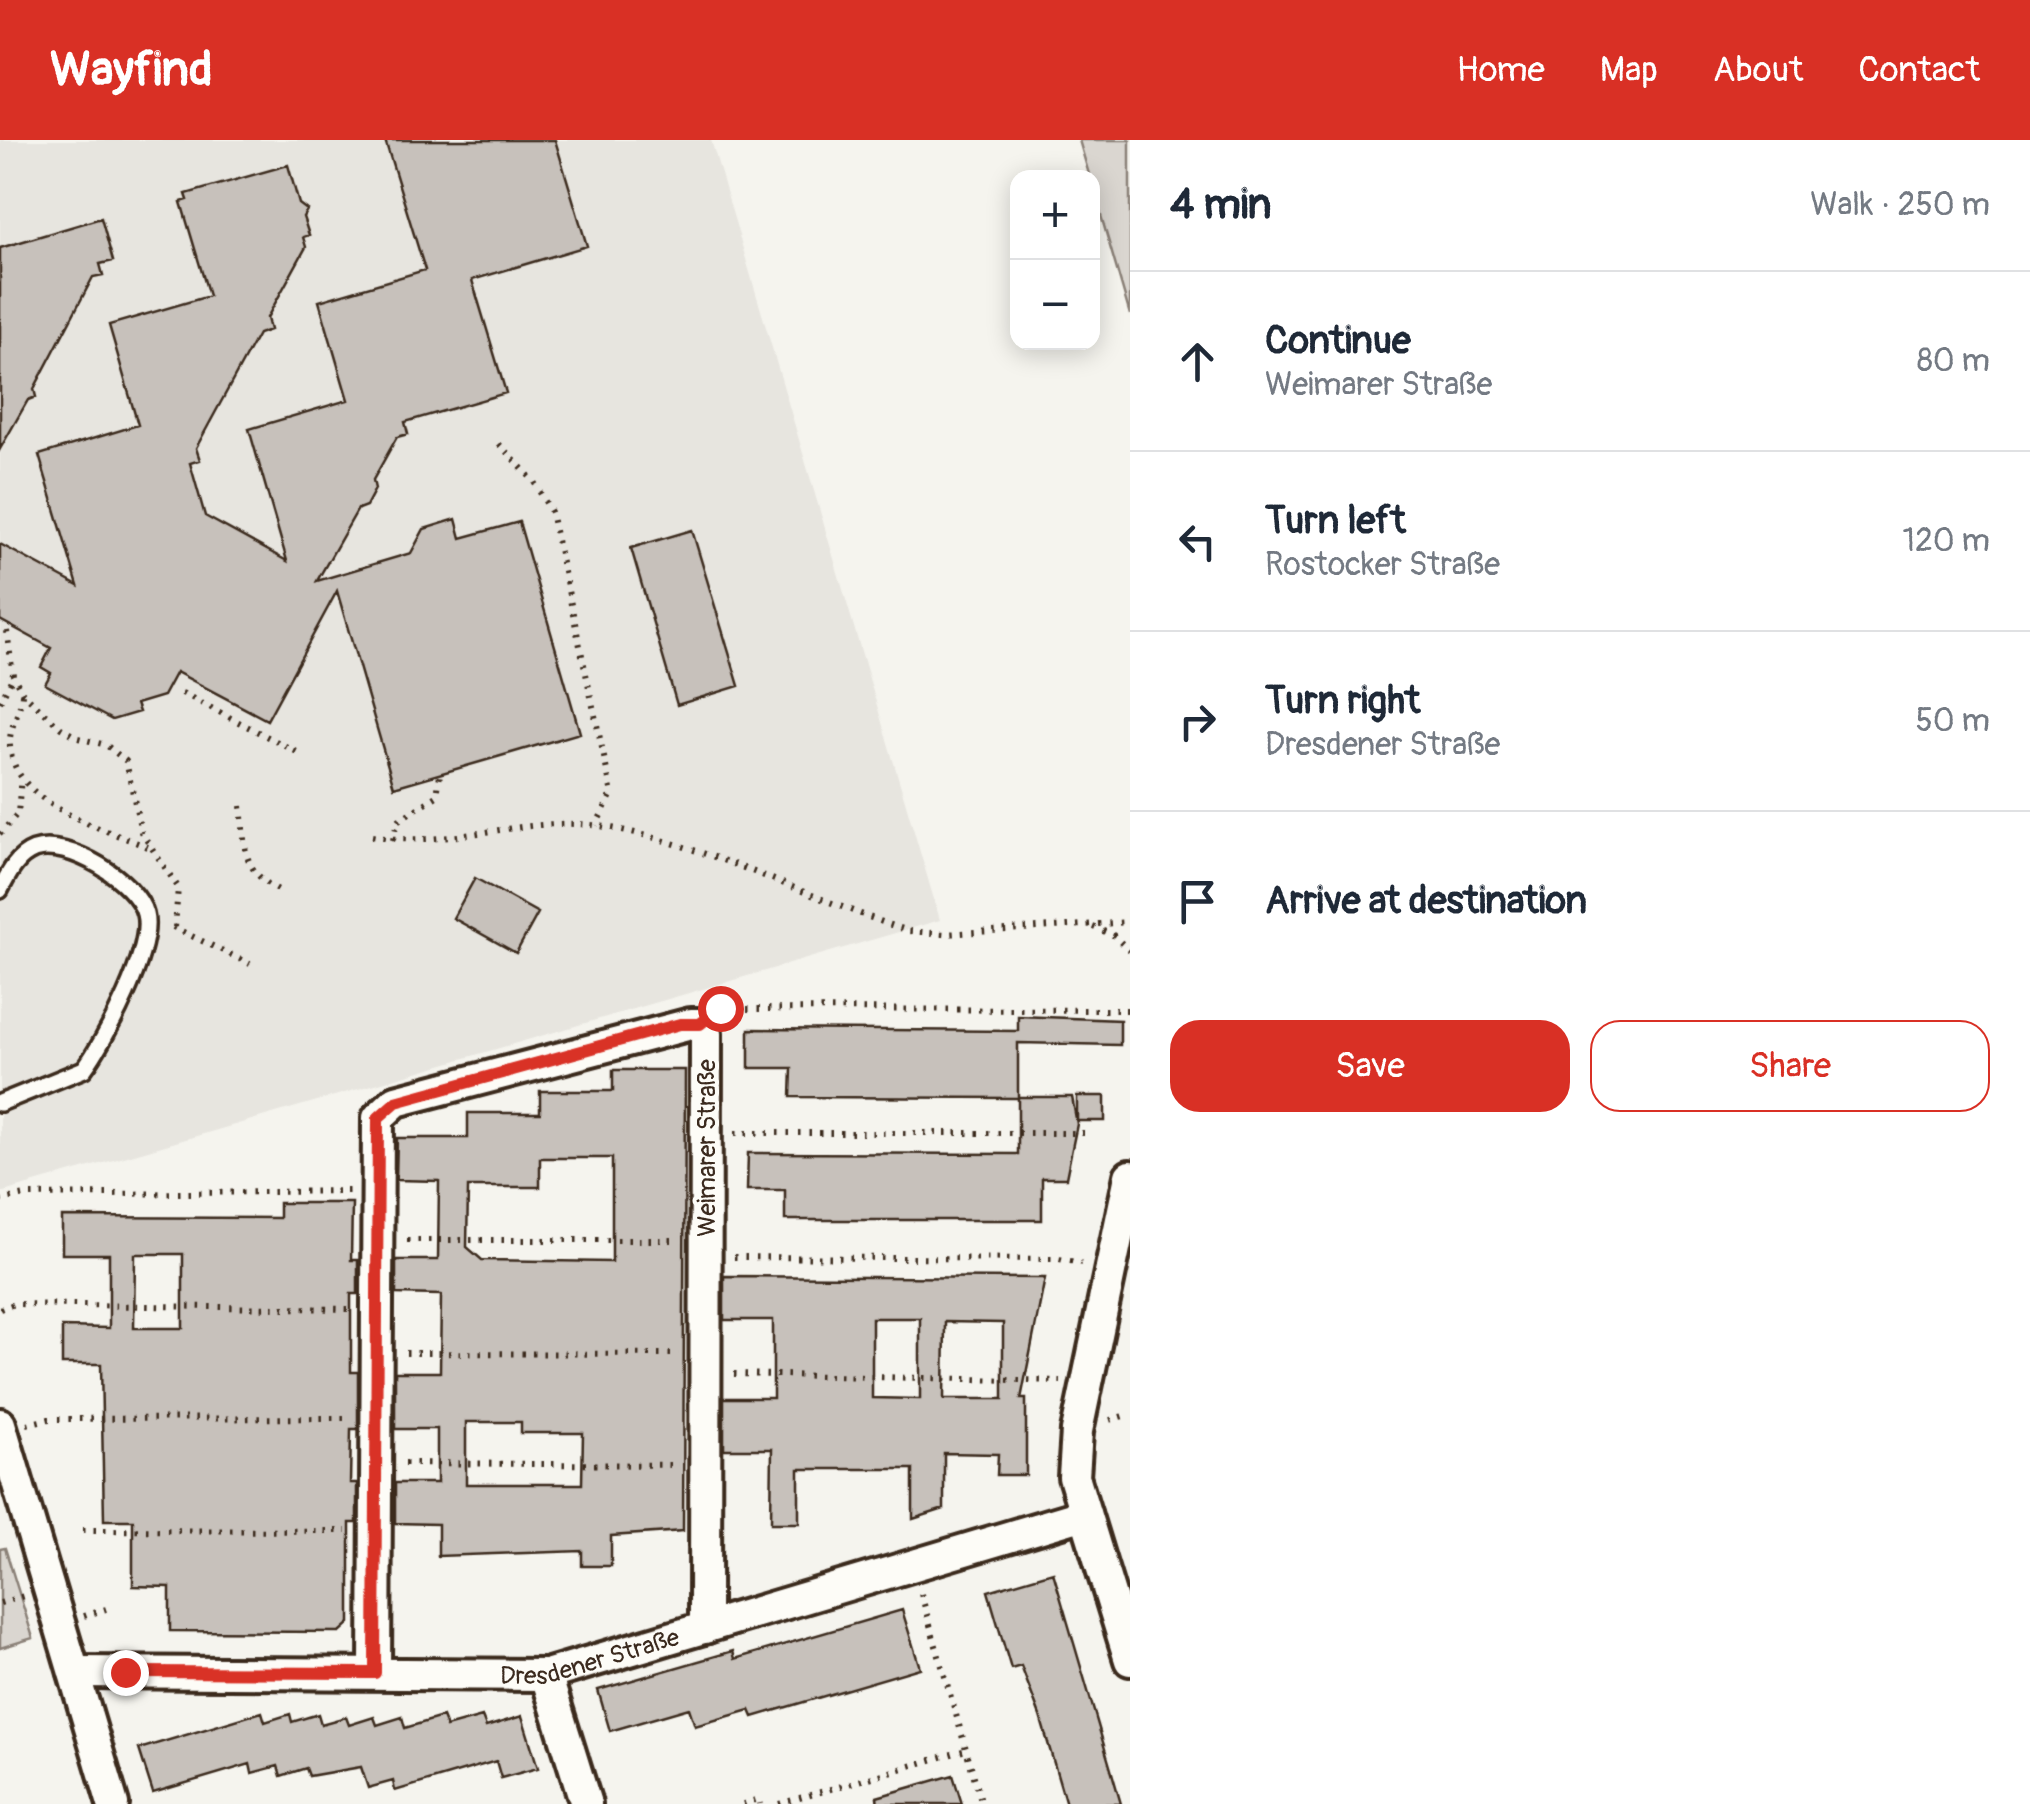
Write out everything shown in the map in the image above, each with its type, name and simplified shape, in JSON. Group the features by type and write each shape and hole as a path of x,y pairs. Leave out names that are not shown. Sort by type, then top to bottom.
{"street":[{"name":"Weimarer Straße","path":"375,1673 378,1118 396,1102 680,1024 700,1024 706,1033 705,1628"},
{"path":"1130,1176 1077,1431 1074,1477 1130,1660"},
{"path":"1,1427 114,1804"},
{"name":"Dresdener Straße","path":"74,1672 546,1675 1085,1514"},
{"path":"546,1675 586,1804"}],"lane":[{"path":"0,890 14,865 34,850 60,848 128,882 145,914 147,942 84,1069 0,1103"}],"path":[{"path":"498,444 522,466 551,512 612,794 596,826"},
{"path":"6,630 13,674 22,692 61,728 78,738 106,745 126,761 141,832 172,872 178,887 176,928"},
{"path":"0,702 13,674"},
{"path":"22,692 9,743 20,772 34,791 56,807 150,848"},
{"path":"182,693 303,755"},
{"path":"0,834 18,812 20,772"},
{"path":"393,840 397,821 437,796 440,774"},
{"path":"241,806 247,860 253,875 284,893"},
{"path":"372,836 417,842 540,824 596,826 650,836 909,931 945,934 1130,922"},
{"path":"145,914 250,964"},
{"path":"1086,925 1113,936 1130,950"},
{"path":"700,1024 720,1008 1130,1010"},
{"path":"724,1133 1084,1132"},
{"path":"0,1200 26,1195 358,1191"},
{"path":"390,1240 690,1240"},
{"path":"723,1257 1059,1259"},
{"path":"0,1308 14,1304 357,1309"},
{"path":"390,1353 689,1354"},
{"path":"722,1374 1062,1380"},
{"path":"1110,1420 1130,1414"},
{"path":"1,1427 49,1419 356,1418"},
{"path":"389,1463 689,1465"},
{"path":"83,1530 355,1532"},
{"path":"913,1565 982,1804"},
{"path":"0,1603 25,1595"},
{"path":"779,1804 966,1750"},
{"path":"742,1804 759,1799 760,1804"}],"shaded area":[{"path":"0,140 711,140 940,920 0,1193"},
{"path":"1079,140 1130,140 1130,315 1100,212 1100,170 1088,170"},
{"path":"5,1548 33,1638 0,1648 0,1549"}],"building":[{"path":"385,140 555,140 587,246 472,280 506,393 405,422 408,434 397,437 373,480 375,489 366,506 358,509 317,581 411,553 424,529 456,519 461,538 519,522 580,733 394,787 337,591 267,720 176,672 163,696 136,704 139,712 112,720 45,684 51,673 41,667 51,648 0,620 0,544 78,586 39,455 138,425 109,325 209,296 181,202 188,200 186,194 288,165 299,204 307,210 303,217 309,235 303,237 306,247 267,318 270,330 258,334 196,448 200,460 190,463 205,516 287,561 249,429 348,400 319,301 425,270"},
{"path":"101,218 113,261 100,264 103,275 93,277 34,389 36,397 28,400 0,449 0,248"},
{"path":"692,530 739,686 677,705 631,548"},
{"path":"475,878 538,913 516,953 453,918"},
{"path":"1018,1016 1120,1020 1120,1045 1018,1043 1018,1098 791,1097 792,1068 749,1068 749,1029 1018,1031"},
{"path":"613,1070 685,1070 683,1531 611,1536 611,1566 582,1566 582,1551 438,1556 438,1524 395,1523 395,1483 437,1483 437,1429 395,1429 395,1372 440,1372 441,1295 396,1294 396,1260 438,1260 439,1181 396,1180 397,1138 468,1138 468,1113 540,1113 540,1091 613,1091","holes":["540,1158 612,1158 612,1262 482,1260 467,1247 468,1187 540,1187","466,1422 521,1422 521,1433 583,1433 582,1484 466,1484"]},
{"path":"1077,1096 1105,1096 1105,1121 1077,1121"},
{"path":"1018,1097 1072,1097 1077,1124 1066,1178 1042,1178 1042,1220 785,1220 785,1190 747,1190 748,1153 1018,1154"},
{"path":"279,1203 352,1203 351,1260 358,1260 358,1294 351,1294 351,1372 358,1372 358,1429 351,1429 350,1483 357,1483 357,1523 350,1523 350,1623 340,1632 170,1631 170,1587 133,1586 133,1520 104,1520 101,1364 62,1364 62,1327 109,1328 109,1254 62,1254 62,1217 279,1218","holes":["135,1254 183,1254 183,1328 134,1328"]},
{"path":"724,1276 1045,1278 1021,1399 1026,1399 1026,1475 997,1475 998,1454 944,1453 944,1509 913,1519 913,1469 799,1469 799,1523 771,1523 772,1449 724,1449 724,1398 773,1398 773,1320 724,1320","holes":["872,1318 920,1318 920,1399 872,1398","945,1322 1003,1323 1003,1399 944,1399"]},
{"path":"1053,1572 1121,1804 1066,1804 1040,1716 1021,1666 1011,1669 988,1591"},
{"path":"902,1610 920,1668 753,1717 750,1710 695,1726 689,1708 610,1731 598,1690 733,1651 735,1659"},
{"path":"262,1712 265,1722 290,1714 292,1722 318,1714 321,1724 346,1717 349,1725 374,1717 377,1725 402,1717 405,1728 442,1717 446,1727 482,1717 486,1727 522,1716 538,1768 501,1778 496,1761 395,1791 393,1781 368,1788 361,1767 309,1776 306,1768 281,1776 278,1766 252,1773 250,1764 153,1793 139,1749"},
{"path":"953,1775 962,1804 878,1804 877,1797"}],"route":[{"path":"125,1672 375,1673 374,1191 378,1118 396,1102 680,1024 700,1024 720,1008"}]}
